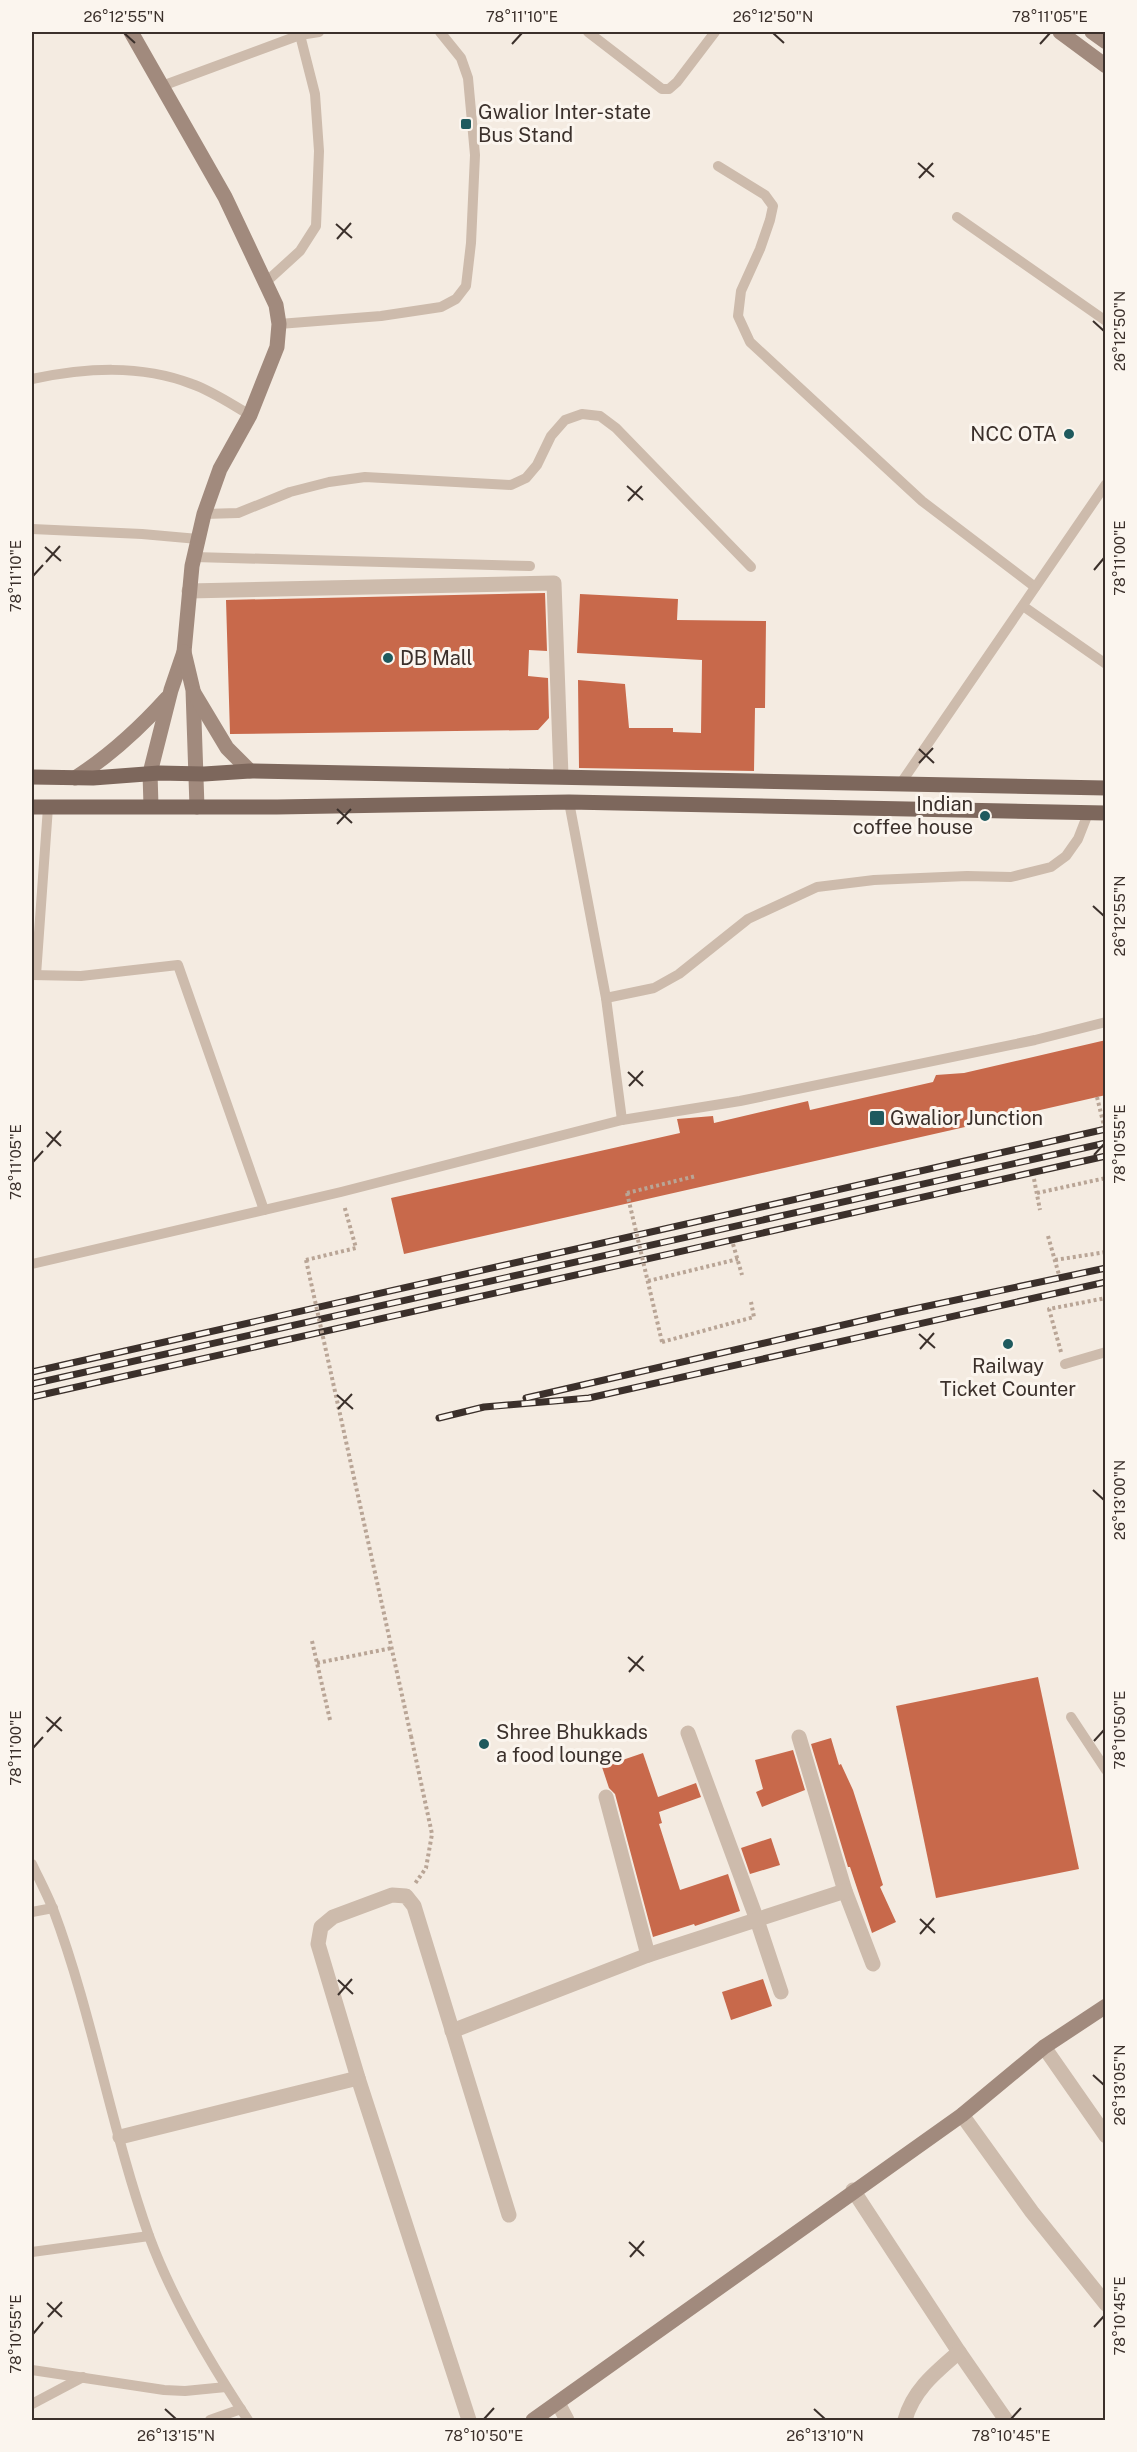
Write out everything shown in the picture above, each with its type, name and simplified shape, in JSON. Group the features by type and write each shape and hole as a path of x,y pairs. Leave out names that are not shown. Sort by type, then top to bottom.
{"main road":[{"path":"131,32 225,197 276,305 279,324 277,347 250,415 220,469 204,514 189,591 184,652 170,695 150,773 151,806"},
{"path":"1060,32 1106,66"},
{"path":"1092,32 1106,42"},
{"path":"184,652 193,690 196,807"},
{"path":"193,690 227,748 250,771"},
{"path":"75,778 104,760 128,739 170,695"},
{"path":"32,777 75,778 150,773 195,774 250,771 1106,788"},
{"path":"32,807 569,802 1106,813"},
{"path":"532,2421 853,2190 962,2115 1044,2047 1106,2006"}],"street":[{"path":"189,591 554,583 561,776"},
{"path":"688,1733 781,1992"},
{"path":"799,1737 845,1891 873,1964"},
{"path":"606,1797 648,1955"},
{"path":"452,2031 648,1955 845,1891"},
{"path":"469,2421 358,2078 318,1944 321,1927 333,1917 392,1895 406,1896 414,1906 509,2215"},
{"path":"1044,2047 1106,2136"},
{"path":"120,2137 358,2078"},
{"path":"962,2115 1032,2212 1106,2304"},
{"path":"853,2190 1006,2421"},
{"path":"905,2421 918,2392 931,2375 959,2352"},
{"path":"558,2403 567,2421"}],"lane":[{"path":"162,86 300,35 319,32"},
{"path":"279,324 381,316 441,307 456,299 466,286 471,243 475,155 468,78 461,58 440,32"},
{"path":"588,32 662,89 669,89 678,82 715,32"},
{"path":"266,282 300,251 315,226 319,151 315,94 300,35"},
{"path":"718,166 765,195 773,206 760,249 741,291 738,316 750,342 922,501 1035,587"},
{"path":"957,217 1106,321"},
{"path":"32,379 61,373 110,369 150,372 193,384 250,415"},
{"path":"204,514 238,513 290,492 328,482 365,477 512,485 526,478 537,465 551,436 565,420 582,414 600,416 616,428 751,567"},
{"path":"901,783 1106,484"},
{"path":"32,529 198,539"},
{"path":"194,557 530,566"},
{"path":"1023,606 1106,664"},
{"path":"569,802 606,998 622,1120"},
{"path":"48,807 34,975 81,976 178,965 264,1210"},
{"path":"606,998 662,983 679,974 748,919 817,887 874,880 967,876 1011,877 1051,867 1066,856 1078,839 1089,812"},
{"path":"32,1264 341,1192 622,1120 751,1099 1035,1040 1106,1022"},
{"path":"1065,1364 1106,1352"},
{"path":"1071,1717 1106,1770"},
{"path":"32,1864 53,1908 87,2017 149,2236 172,2291 226,2387 248,2421"},
{"path":"32,1912 53,1908"},
{"path":"32,2252 149,2236"},
{"path":"32,2370 164,2390 184,2391 226,2387"},
{"path":"32,2404 83,2377"},
{"path":"210,2421 240,2409"}],"path":[{"path":"1097,1097 1106,1134"},
{"path":"696,1176 627,1192 662,1342 754,1317 751,1302"},
{"path":"1037,1194 1106,1178"},
{"path":"1034,1179 1040,1210"},
{"path":"341,1192 356,1248 306,1260 432,1834 426,1868 406,1896"},
{"path":"1048,1236 1059,1275"},
{"path":"733,1244 742,1275"},
{"path":"1055,1260 1106,1252"},
{"path":"648,1281 738,1259"},
{"path":"1065,1364 1050,1310 1106,1298"},
{"path":"312,1641 330,1720"},
{"path":"317,1663 392,1648"}],"building":[{"name":"DB Mall","path":"545,593 547,651 529,650 528,676 548,678 549,718 538,730 230,734 226,600"},
{"path":"580,594 678,599 677,620 766,621 765,708 755,708 754,771 579,768 578,680 625,684 629,728 673,728 673,732 701,733 702,660 577,653"},
{"path":"1106,1040 1106,1095 404,1254 391,1198 680,1133 677,1119 713,1116 714,1123 808,1101 810,1110 933,1082 936,1075 964,1073"},
{"path":"1038,1677 1079,1869 936,1898 896,1706"},
{"path":"831,1738 839,1765 841,1764 853,1790 883,1885 880,1887 896,1922 872,1933 850,1867 848,1867 811,1744"},
{"path":"793,1750 805,1790 762,1807 756,1792 763,1789 755,1760"},
{"path":"643,1753 658,1797 696,1783 701,1797 659,1812 662,1823 659,1824 680,1890 728,1874 740,1911 653,1937 615,1794 609,1788 602,1767"},
{"path":"771,1838 780,1865 750,1874 741,1848"},
{"path":"763,1979 772,2006 731,2020 722,1992"}],"railway":[{"path":"32,1372 1106,1129"},
{"path":"32,1384 1106,1143"},
{"path":"32,1397 1106,1156"},
{"path":"526,1398 895,1313 1106,1268"},
{"path":"439,1418 484,1407 589,1398 1106,1282"}],"place":[{"name":"Gwalior Inter-state Bus Stand","path":"466,124"},
{"name":"NCC OTA","path":"1069,434"},
{"name":"DB Mall","path":"388,658"},
{"name":"Indian coffee house","path":"985,816"},
{"name":"Gwalior Junction","path":"877,1118"},
{"name":"Railway Ticket Counter","path":"1008,1344"},
{"name":"Shree Bhukkads a food lounge","path":"484,1744"}]}
